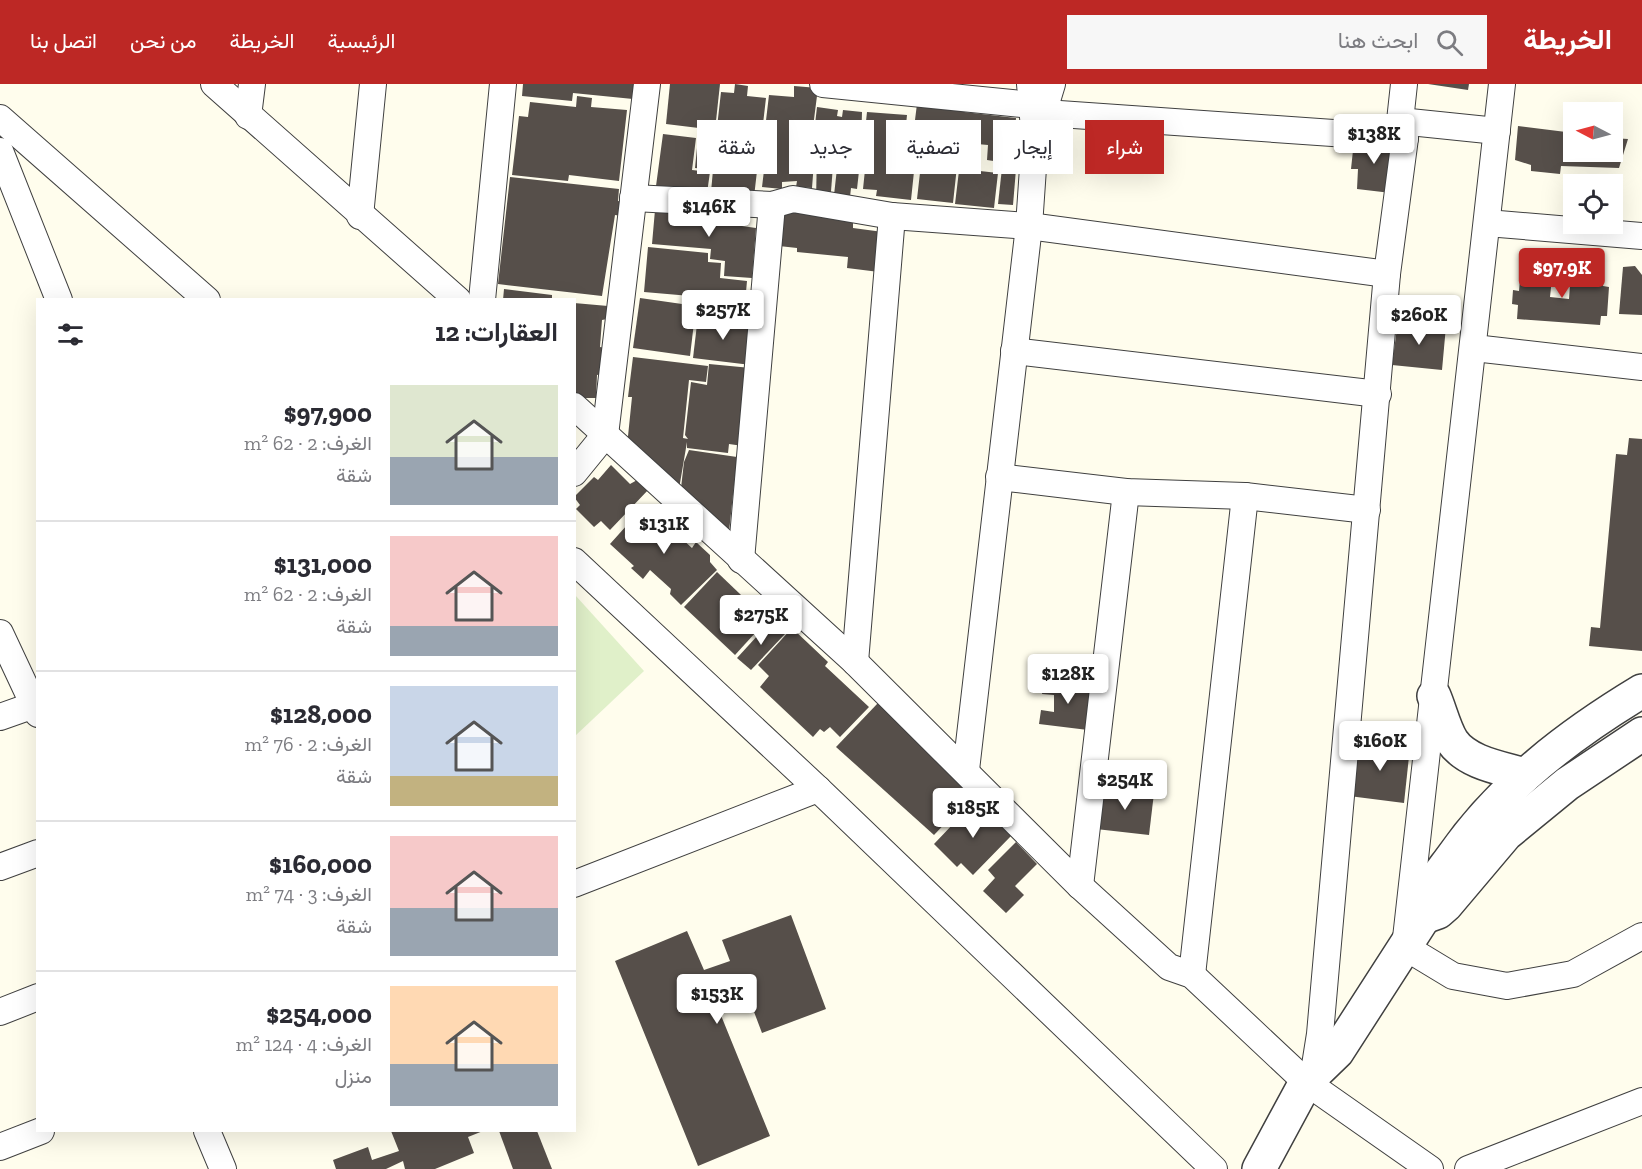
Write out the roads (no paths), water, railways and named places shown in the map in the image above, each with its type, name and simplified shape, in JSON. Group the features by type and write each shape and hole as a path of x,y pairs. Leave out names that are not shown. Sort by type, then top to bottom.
{"street":[{"path":"214,84 360,216 456,298"},
{"path":"248,116 252,84"},
{"path":"360,216 373,84"},
{"path":"482,298 503,84"},
{"path":"576,471 605,435 647,84"},
{"path":"823,84 1402,130 1497,130"},
{"path":"966,771 1029,226 1035,139 1035,101 1052,84"},
{"path":"1260,1169 1309,1080 1320,1034 1387,274 1402,130 1404,84"},
{"path":"1405,947 1502,84"},
{"path":"0,118 205,298"},
{"path":"0,150 58,298"},
{"path":"633,198 772,205 793,199 892,216 1029,226 1387,274"},
{"path":"741,560 772,205"},
{"path":"855,662 892,216"},
{"path":"1487,223 1642,236"},
{"path":"1474,348 1642,367"},
{"path":"1014,351 1378,394"},
{"path":"576,408 855,662 1080,886 1169,967 1192,975 1309,1080 1431,1169"},
{"path":"999,477 1126,492 1245,496 1367,510"},
{"path":"1080,886 1126,492"},
{"path":"1192,975 1245,496"},
{"path":"576,563 818,789 1214,1169"},
{"path":"0,633 36,710 0,717"},
{"path":"1309,1080 1337,1052 1424,916 1426,893 1471,830 1525,775 1593,721 1642,691"},
{"path":"1434,696 1452,740 1464,753 1482,762 1525,775"},
{"path":"1424,916 1438,912 1446,905 1506,834 1567,784 1642,734"},
{"path":"576,883 818,789"},
{"path":"0,867 36,854"},
{"path":"1405,947 1453,976 1507,986 1573,974 1641,944"},
{"path":"0,1011 36,998"},
{"path":"1468,1169 1642,1101"},
{"path":"0,1147 38,1132"},
{"path":"207,1132 223,1169"}]}
